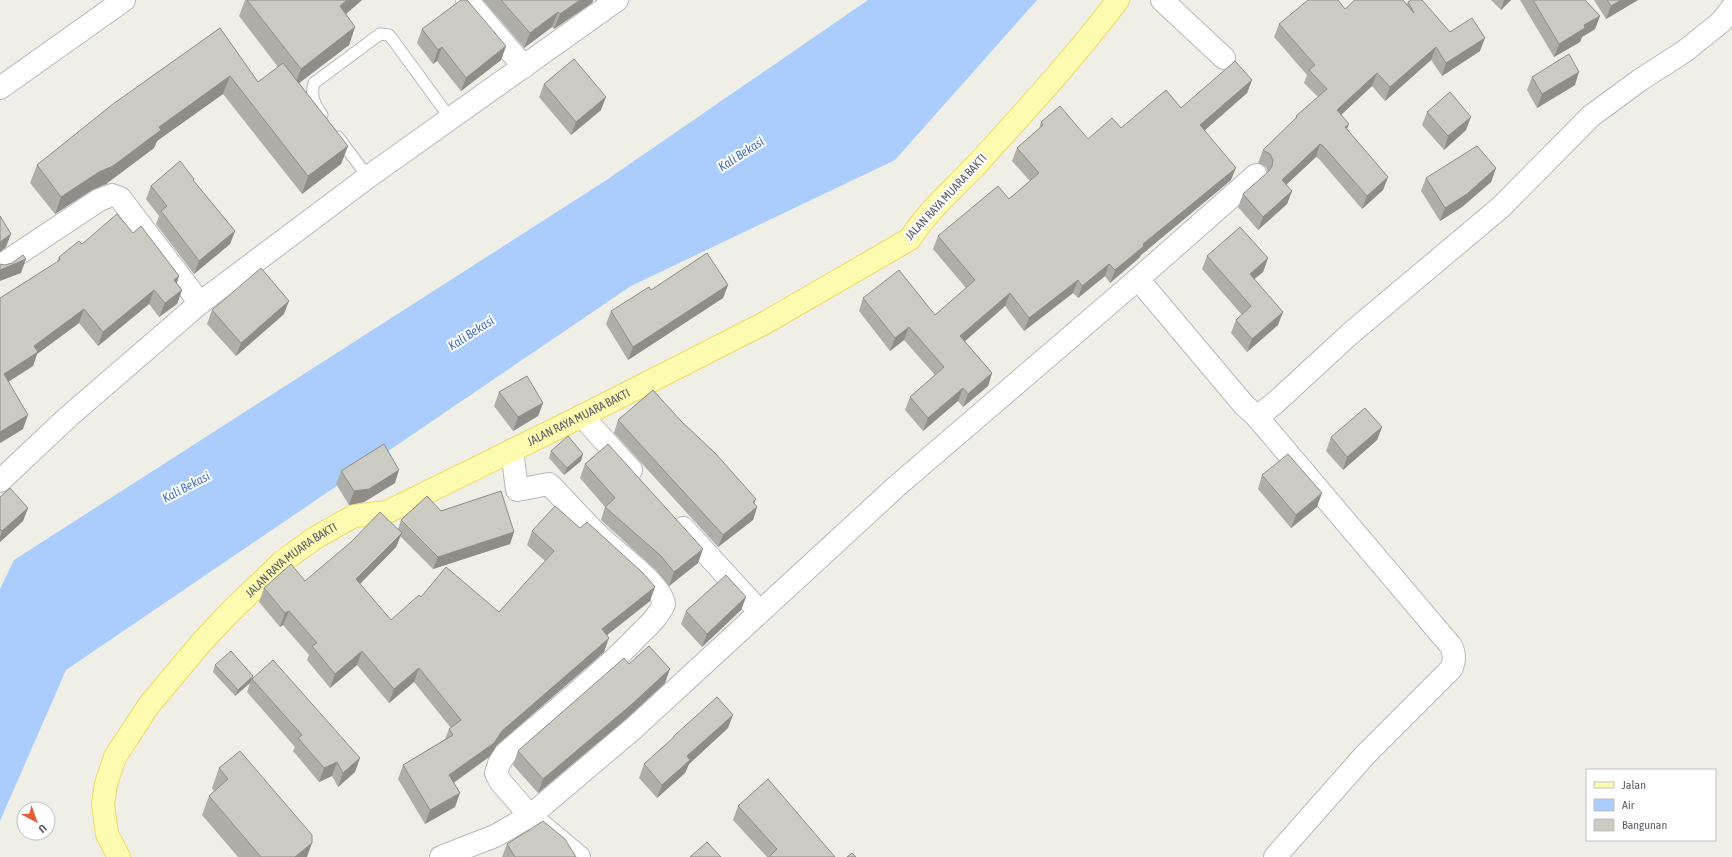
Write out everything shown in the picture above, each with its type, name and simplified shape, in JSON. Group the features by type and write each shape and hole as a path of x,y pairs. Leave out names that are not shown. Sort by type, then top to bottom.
{"main road":[{"name":"JALAN RAYA MUARA BAKTI","path":"118,857 107,834 103,804 106,784 115,757 148,705 201,643 229,613 283,561 315,538 354,516 386,512 582,416 763,324 910,239 920,222 964,178 1063,69 1118,0"}],"street":[{"path":"0,88 124,0"},
{"path":"467,0 524,67"},
{"path":"0,481 68,417 200,303 368,177 617,0"},
{"path":"1162,0 1224,58"},
{"path":"1257,417 1275,403 1351,333 1501,207 1591,116 1640,80 1685,51 1721,22 1732,8"},
{"path":"441,857 495,836 530,816 634,728 898,485 1138,279 1256,175"},
{"path":"0,266 99,200 112,195 120,198 200,303"},
{"path":"1138,279 1446,640 1451,646 1454,656 1454,662 1451,669 1365,755 1275,857"},
{"path":"582,416 645,485"},
{"path":"512,450 517,490 549,484 602,538 655,586 663,597 664,604 655,619 589,683 505,754 496,773 500,781 530,816 580,857"},
{"path":"671,514 760,612"}],"lane":[{"path":"368,177 316,108 312,90 314,83 380,34 390,35 450,118"}],"water":[{"name":"Kali Bekasi","path":"868,0 1037,0 895,160 631,286 66,670 0,821 0,589 14,560 605,181"}],"building":[{"path":"247,0 347,0 340,6 355,27 301,69"},
{"path":"461,0 467,0 506,46 466,78 442,47 438,50 422,29"},
{"path":"501,0 580,0 560,14 558,12 530,33"},
{"path":"1308,0 1338,0 1345,9 1355,0 1403,0 1414,13 1408,2 1411,0 1422,0 1450,32 1472,18 1485,38 1446,63 1436,47 1390,87 1377,73 1337,110 1349,124 1345,127 1388,177 1367,196 1320,144 1282,180 1292,191 1263,217 1243,194 1269,171 1272,166 1273,160 1270,154 1263,150 1297,117 1296,116 1327,89 1309,70 1315,65 1279,24"},
{"path":"1533,0 1585,0 1600,16 1584,25 1585,28 1559,44"},
{"path":"1607,0 1621,0 1611,6"},
{"path":"220,28 258,82 283,63 348,146 308,176 230,76 159,127 161,130 113,166 99,172 61,197 37,165 113,104"},
{"path":"1569,54 1579,72 1542,94 1532,77"},
{"path":"574,59 606,97 576,122 544,84"},
{"path":"1235,61 1252,80 1200,125 1236,168 1143,244 1144,246 1115,270 1109,264 1082,286 1078,280 1029,318 1010,293 960,336 992,373 968,394 963,388 928,418 910,397 944,367 909,327 895,338 863,298 899,270 935,315 975,280 938,236 998,186 1009,199 1039,173 1017,148 1043,125 1041,122 1060,106 1088,139 1112,118 1121,128 1166,90 1181,108"},
{"path":"1450,92 1471,117 1448,136 1427,112"},
{"path":"1477,146 1496,168 1467,194 1445,208 1426,178"},
{"path":"180,161 194,179 193,180 235,231 199,261 161,211 167,206 151,186"},
{"path":"117,214 133,233 141,226 179,276 174,280 182,290 165,303 154,290 103,332 84,309 34,346 38,352 4,374 28,415 0,432 0,298 60,260 59,257 79,241 82,244"},
{"path":"0,216 11,234 0,242"},
{"path":"1240,227 1268,258 1250,274 1283,312 1252,339 1236,320 1251,306 1207,256"},
{"path":"707,253 728,285 633,347 611,311 649,287 651,290"},
{"path":"23,255 26,259 0,270 0,264 5,265 12,263"},
{"path":"261,268 289,301 241,343 212,310"},
{"path":"527,376 543,403 518,417 499,392"},
{"path":"653,390 681,421 716,454 756,499 753,502 757,507 723,535 618,420"},
{"path":"1365,408 1382,427 1347,457 1331,437"},
{"path":"568,436 583,454 567,468 551,451"},
{"path":"384,444 399,470 369,489 354,491 341,471"},
{"path":"608,444 703,549 674,572 661,556 605,507 615,498 585,464"},
{"path":"1288,454 1322,493 1296,515 1262,475"},
{"path":"10,488 28,508 2,531 0,529 0,497"},
{"path":"501,491 514,532 438,557 401,520 427,496 441,511"},
{"path":"555,506 580,528 587,522 643,573 655,587 602,629 609,638 502,731 494,743 449,775 460,793 430,810 403,765 453,735 449,729 461,720 419,668 394,689 362,651 335,674 312,646 317,643 289,611 285,613 264,588 291,564 305,581 351,542 380,512 402,533 356,579 391,620 419,595 421,597 446,567 499,612 554,551 532,531"},
{"path":"726,575 746,597 707,634 686,611"},
{"path":"649,646 670,669 631,705 543,779 518,751 624,658 629,664"},
{"path":"231,651 253,676 238,690 215,665"},
{"path":"273,660 360,758 343,773 337,762 324,768 298,738 302,735 252,679"},
{"path":"717,697 733,715 687,756 690,760 662,785 644,764"},
{"path":"240,751 312,835 312,843 295,857 261,857 209,796 228,779 219,768"},
{"path":"768,779 835,857 769,857 777,849 738,806"},
{"path":"543,821 565,839 576,857 515,857 507,844"},
{"path":"707,842 721,857 690,857"},
{"path":"852,853 856,857 847,857"}]}
